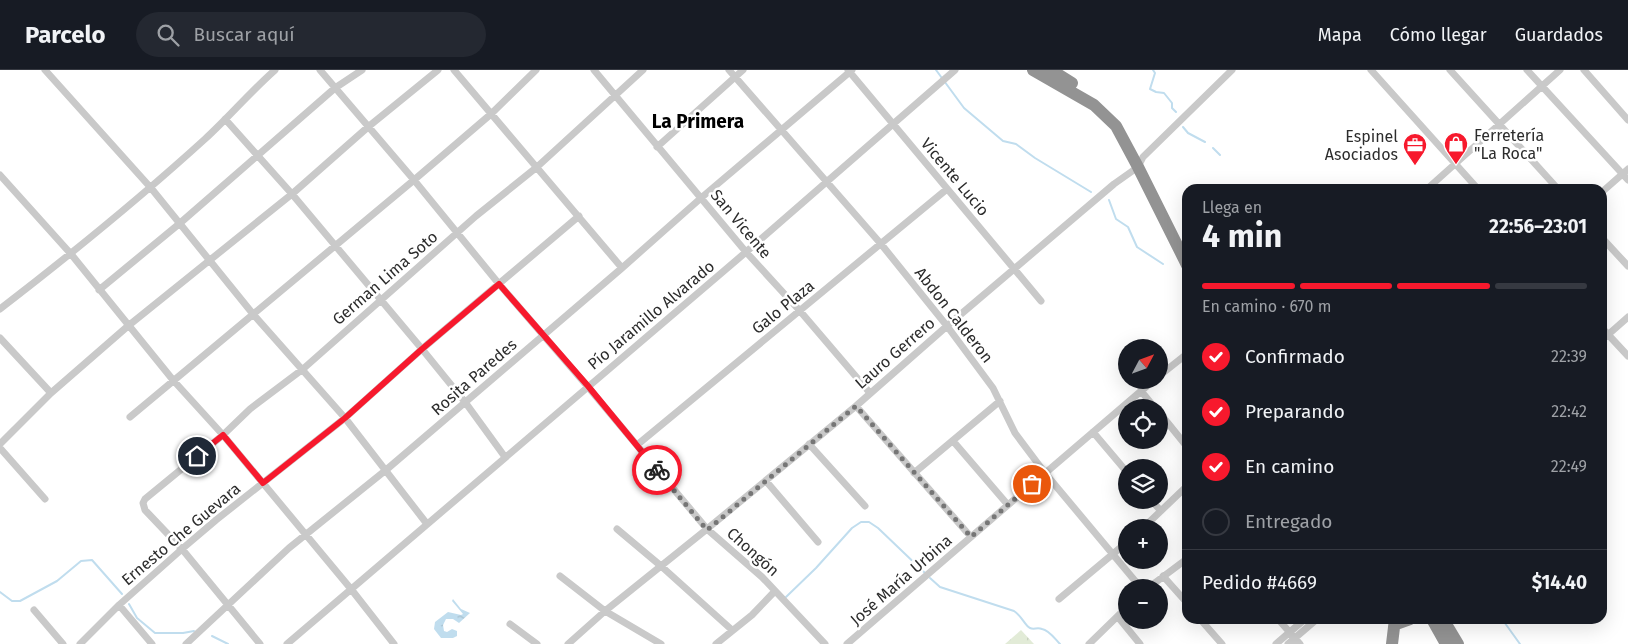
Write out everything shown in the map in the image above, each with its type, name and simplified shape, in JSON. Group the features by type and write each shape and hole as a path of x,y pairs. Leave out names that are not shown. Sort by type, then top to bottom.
{"highway":[{"path":"1032,70 1094,105 1116,126 1140,162 1182,238"},
{"path":"1051,70 1113,110 1121,122 1182,254"},
{"path":"1392,644 1395,624"},
{"path":"1435,624 1446,644"},
{"path":"1446,624 1458,644"}],"street":[{"path":"45,70 151,188 254,314 345,418 427,524"},
{"path":"0,310 151,188 208,137 256,86 275,70"},
{"name":"Chongón","path":"320,70 543,336 588,386 707,530 762,577 825,644"},
{"path":"99,290 259,156 334,88 362,70"},
{"path":"0,444 51,392 128,326 292,194 368,127 438,70"},
{"path":"454,70 622,268"},
{"path":"130,417 414,180 491,114 536,70"},
{"name":"San Vicente","path":"594,70 746,252 800,311 870,393"},
{"name":"German Lima Soto","path":"182,549 146,510 143,503 145,499 223,435 250,409 303,369 380,300 536,167 643,70"},
{"name":"Abdon Calderon","path":"730,70 780,130 882,244 993,388 1015,433 1045,473 1134,579"},
{"path":"657,146 743,70"},
{"name":"Pío Jaramillo Alvarado","path":"288,644 746,252 826,181 894,125 955,70"},
{"path":"1371,70 1474,184"},
{"path":"1450,70 1553,184"},
{"path":"1527,70 1625,171 1628,180"},
{"path":"1433,184 1560,70"},
{"path":"1584,70 1628,120"},
{"name":"Vicente Lucio","path":"850,71 946,189 1042,301"},
{"name":"Rosita Paredes","path":"186,644 289,548 386,470 850,71"},
{"name":"Lauro Gerrero","path":"568,644 605,611 707,530 856,406 1140,162 1227,72"},
{"path":"225,119 292,194 422,349 465,402 505,457"},
{"path":"1607,187 1625,171"},
{"path":"0,175 71,254 128,326 173,380 223,435 351,589 394,644"},
{"name":"Galo Plaza","path":"636,445 882,244 946,189"},
{"name":"Ernesto Che Guevara","path":"80,644 119,605 182,549 345,418 422,349 579,216"},
{"path":"1607,243 1628,266"},
{"path":"1628,317 1609,334 1628,356"},
{"path":"0,338 51,392"},
{"path":"1168,369 1182,358"},
{"path":"1141,390 1148,399"},
{"name":"José María Urbina","path":"847,644 1141,390"},
{"path":"914,473 1000,401"},
{"path":"856,406 971,537"},
{"path":"1168,423 1182,441"},
{"path":"1093,432 1118,462"},
{"path":"953,441 1008,504"},
{"path":"809,444 865,506"},
{"path":"0,448 44,499"},
{"path":"766,481 818,542"},
{"path":"1153,519 1182,490"},
{"path":"617,529 732,630"},
{"path":"182,549 260,644"},
{"path":"1059,599 1118,551"},
{"path":"1159,579 1182,562"},
{"path":"560,576 605,611 661,644"},
{"path":"1163,576 1182,597"},
{"path":"716,644 752,615 774,591"},
{"path":"119,605 152,644"},
{"path":"34,610 63,644"},
{"path":"1089,644 1118,617"},
{"path":"510,624 537,644"},
{"path":"1204,624 1222,644"},
{"path":"1283,624 1298,641"},
{"path":"1276,644 1299,624"},
{"path":"1288,644 1298,641 1313,624"},
{"path":"1128,629 1140,644"}],"green space":[{"path":"1021,630 1034,644 1005,644"}],"water":[{"path":"453,599 461,609 470,613 459,623 453,619 446,619 443,625 444,631 447,632 452,629 457,631 457,636 441,638 434,629 435,622 448,612 463,614 452,601"}],"waterway":[{"path":"936,70 964,108 1003,141 1016,144 1035,158 1091,192"},
{"path":"1153,70 1155,73 1150,89 1164,93 1176,112"},
{"path":"1183,127 1188,133 1205,142"},
{"path":"1213,148 1220,155"},
{"path":"1109,200 1116,219 1128,227 1137,247 1163,264"},
{"path":"786,597 816,568 852,528 861,522 869,522 878,528 925,573"},
{"path":"0,592 12,601 20,601 57,581 81,561 92,560 122,594"},
{"path":"930,578 940,587 1014,611 1028,627 1047,631 1060,644"},
{"path":"129,604 137,618 155,633 194,631"},
{"path":"1506,624 1520,644"},
{"path":"212,636 228,644"}],"way so far":[{"path":"657,470 707,530 856,406 971,537 1032,484"}],"place":[{"name":"Ferretería \"La Roca\"","path":"1456,165"},
{"name":"Espinel Asociados","path":"1415,166"}],"district":[{"name":"La Primera","path":"698,121"}],"route":[{"path":"197,456 223,435 263,483 345,418 422,349 499,284 588,386 657,470"}]}
